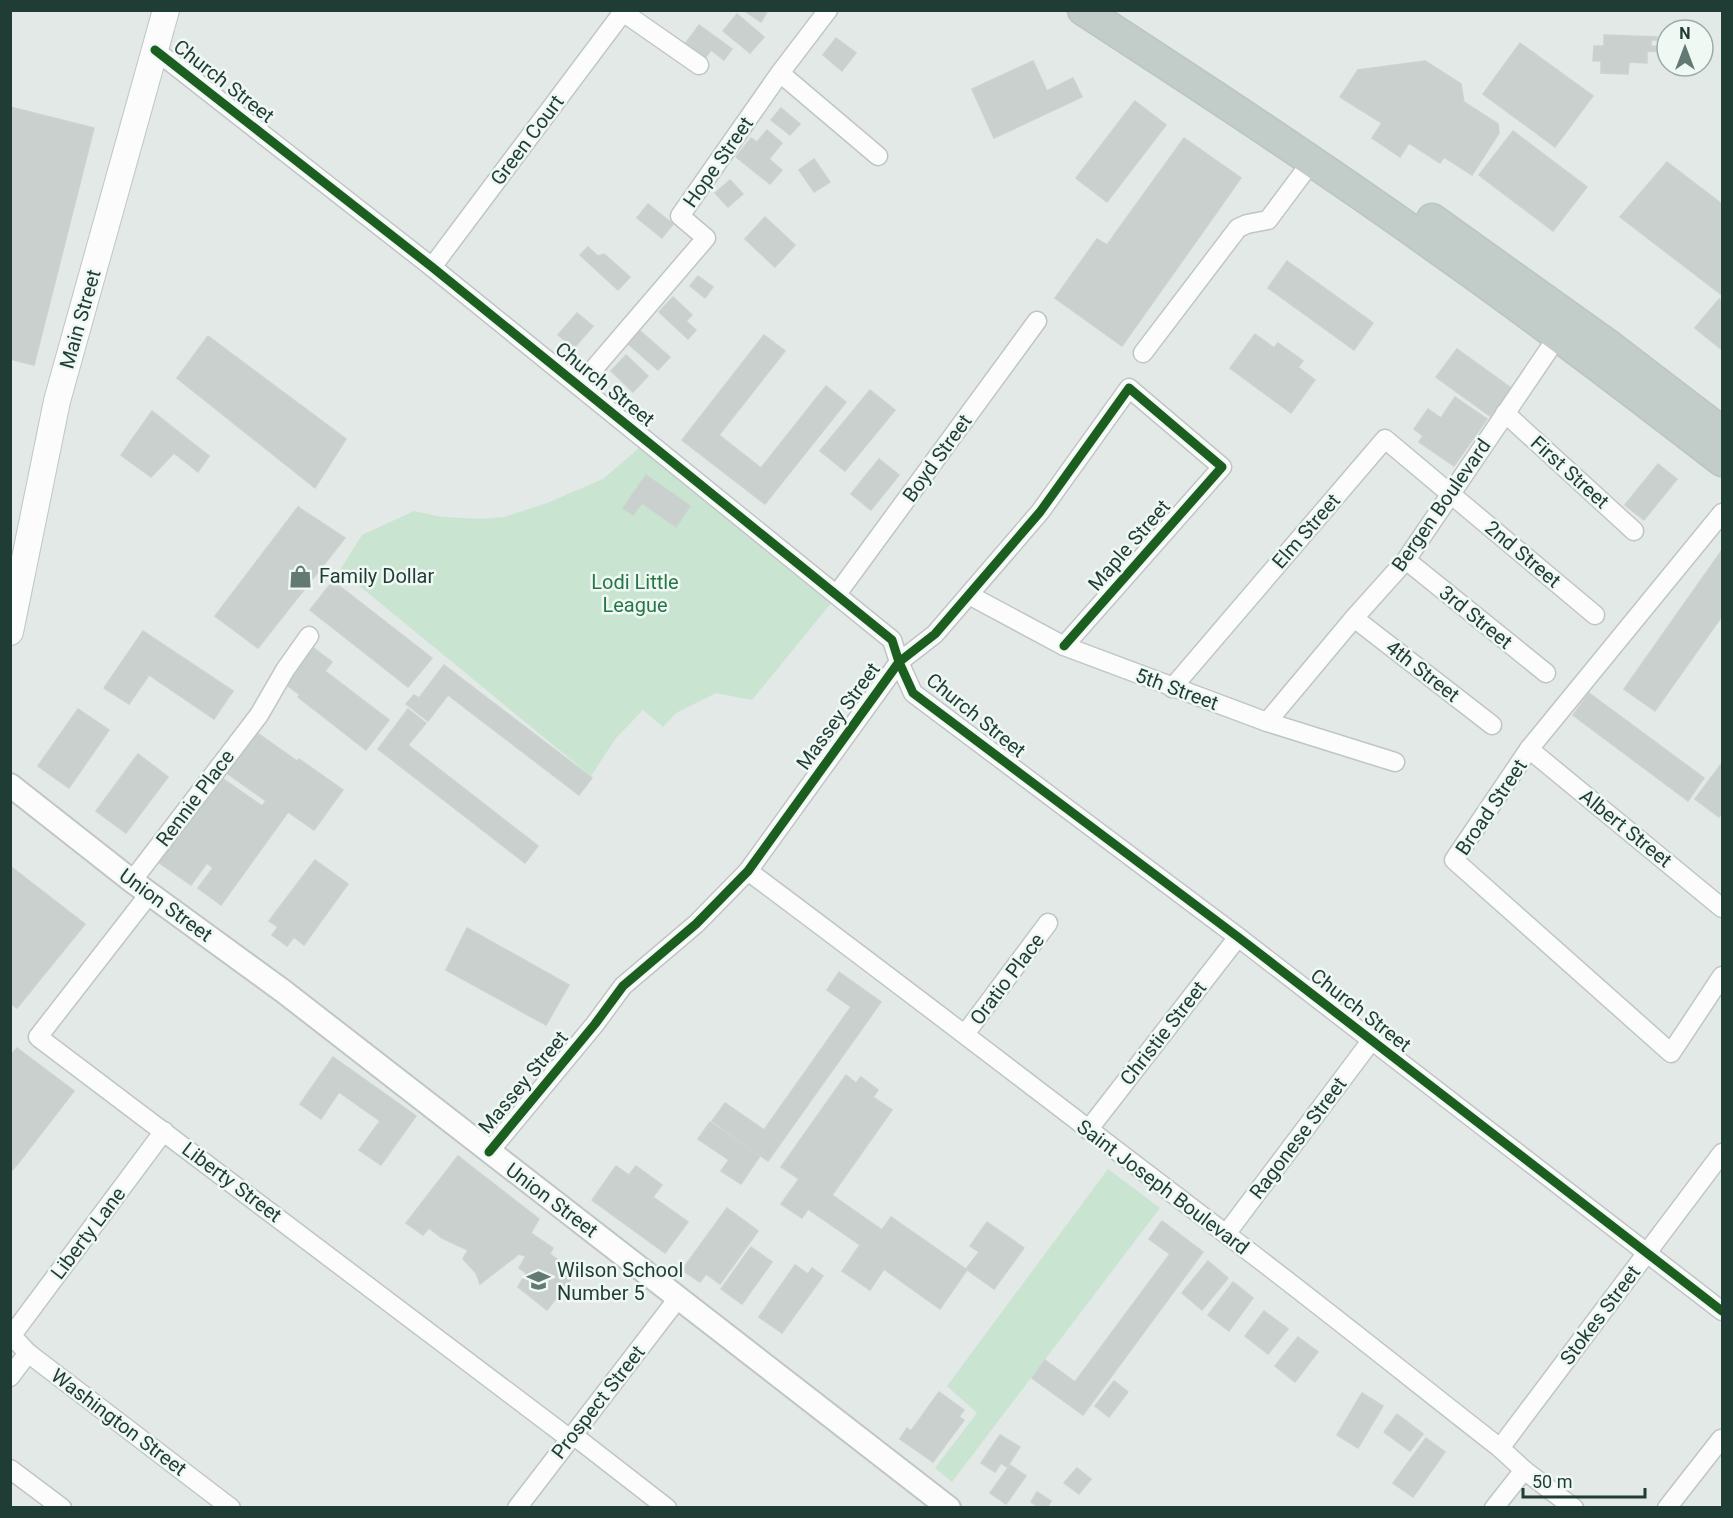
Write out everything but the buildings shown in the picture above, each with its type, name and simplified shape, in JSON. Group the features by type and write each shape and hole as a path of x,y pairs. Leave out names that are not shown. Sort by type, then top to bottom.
{"highway":[{"path":"1083,10 1312,161 1558,336 1722,461"},
{"path":"1121,10 1277,112 1453,233 1611,347 1722,432"}],"main road":[{"name":"Main Street","path":"10,632 57,401 166,10"}],"street":[{"name":"Hope Street","path":"579,386 706,238 681,216 780,73 828,10"},
{"path":"621,11 699,65"},
{"name":"Green Court","path":"432,267 621,11"},
{"name":"Church Street","path":"155,50 432,267 892,640 899,662 914,693 1238,937 1722,1311"},
{"path":"780,73 878,156"},
{"path":"1143,353 1238,228 1268,220 1312,161"},
{"name":"Boyd Street","path":"837,594 1037,321"},
{"name":"Bergen Boulevard","path":"1267,722 1406,560 1558,336"},
{"name":"Massey Street","path":"489,1152 595,1024 623,986 696,924 748,871 899,662 935,634 1040,512 1129,388 1222,467"},
{"name":"First Street","path":"1505,413 1634,531"},
{"name":"Elm Street","path":"1172,688 1385,439 1450,493"},
{"name":"Maple Street","path":"1064,646 1222,467"},
{"name":"2nd Street","path":"1450,493 1595,615"},
{"name":"Broad Street","path":"1722,513 1529,749 1454,860 1671,1053 1722,976"},
{"name":"3rd Street","path":"1406,560 1546,673"},
{"name":"5th Street","path":"969,595 1064,646 1267,722 1395,762"},
{"name":"4th Street","path":"1354,618 1492,725"},
{"name":"Rennie Place","path":"141,887 259,715 285,670 309,636"},
{"name":"Albert Street","path":"1529,749 1722,908"},
{"name":"Union Street","path":"10,785 141,887 283,991 949,1508"},
{"name":"Saint Joseph Boulevard","path":"748,871 1226,1234 1574,1508"},
{"name":"Liberty Street","path":"141,887 38,1037 667,1508"},
{"name":"Oratio Place","path":"965,1034 1048,923"},
{"name":"Christie Street","path":"1088,1130 1238,937"},
{"name":"Ragonese Street","path":"1226,1234 1371,1041"},
{"name":"Liberty Lane","path":"11,1335 164,1131"},
{"name":"Stokes Street","path":"1500,1448 1722,1152"},
{"name":"Prospect Street","path":"517,1508 680,1297"},
{"name":"Washington Street","path":"11,1335 28,1353 231,1508"},
{"path":"10,1377 28,1353"},
{"path":"1667,1508 1721,1439"},
{"path":"10,1469 62,1508"},
{"path":"1494,1508 1524,1470"}],"green space":[{"name":"Lodi Little League","path":"640,447 832,602 752,700 716,693 676,713 663,727 643,710 616,738 591,776 340,570 362,535 414,511 442,517 480,519 504,517 547,503 603,479"},
{"path":"1108,1169 1160,1208 952,1482 935,1468 977,1413 947,1386"}],"cycle path":[{"path":"155,50 432,267 892,640 913,693 1238,937 1722,1311"},
{"path":"489,1152 595,1024 623,986 696,924 748,871 899,662 935,634 1040,512 1129,388 1222,467 1064,646"}],"place":[{"name":"Family Dollar","path":"301,576"},
{"name":"Wilson School Number 5","path":"539,1281"}]}
